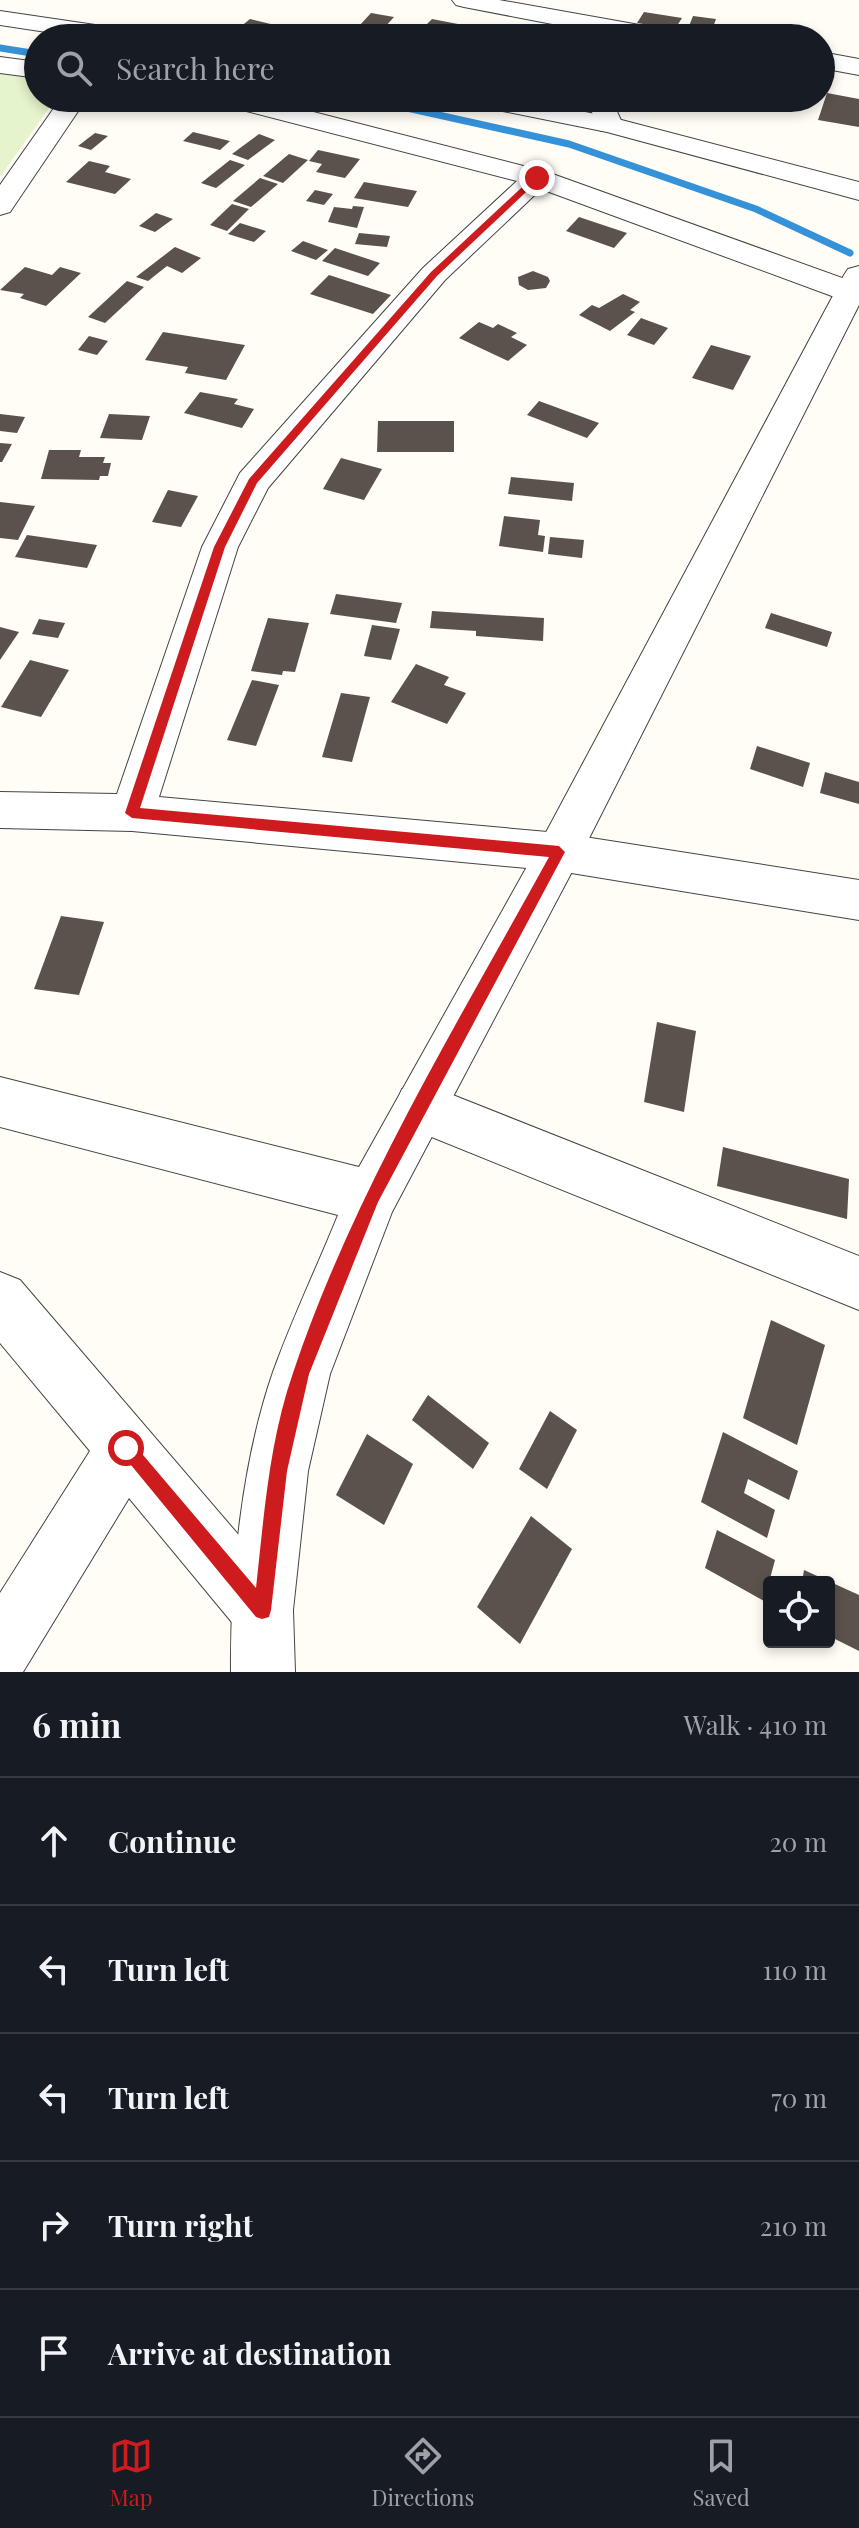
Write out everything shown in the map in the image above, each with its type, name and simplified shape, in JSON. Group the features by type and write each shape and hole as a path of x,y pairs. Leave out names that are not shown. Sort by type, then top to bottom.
{"street":[{"path":"464,0 554,24"},
{"path":"586,24 607,0"},
{"path":"0,18 40,24"},
{"path":"835,63 859,67"},
{"path":"0,65 24,68"},
{"path":"0,206 64,112"},
{"path":"263,1672 262,1610 278,1471 301,1374 372,1197 559,852 855,283 537,178 282,112"},
{"path":"546,112 610,125 859,191"},
{"path":"604,112 610,125"},
{"path":"132,813 220,547 253,482 434,274 537,178"},
{"path":"0,810 132,813 559,852 859,900"},
{"path":"0,1102 372,1197"},
{"path":"420,1107 859,1283"},
{"path":"0,1300 262,1610"},
{"path":"0,1651 126,1448"}],"green space":[{"path":"0,71 24,75 24,112 46,112 0,177"}],"building":[{"path":"644,12 682,18 678,24 637,23"},
{"path":"371,13 394,17 388,24 361,24"},
{"path":"693,16 716,19 714,24 690,24"},
{"path":"250,19 271,24 244,24"},
{"path":"432,19 458,24 427,24"},
{"path":"835,94 859,99 859,127 818,120 821,112 835,112"},
{"path":"193,132 230,141 220,150 183,141"},
{"path":"95,133 108,136 91,150 78,146"},
{"path":"259,134 275,140 248,160 232,154"},
{"path":"318,150 360,159 345,178 316,172 322,164 309,161"},
{"path":"289,154 308,160 283,183 263,176"},
{"path":"230,160 245,165 216,188 201,183"},
{"path":"89,161 110,166 105,172 131,179 115,194 66,182"},
{"path":"260,178 278,184 251,207 233,201"},
{"path":"364,182 417,191 408,207 354,198"},
{"path":"315,190 333,194 324,205 306,201"},
{"path":"232,204 249,209 227,231 210,225"},
{"path":"353,206 364,207 357,228 328,222 334,207 352,209"},
{"path":"156,213 173,219 155,232 139,226"},
{"path":"579,217 627,233 614,248 566,231"},
{"path":"240,223 266,231 254,242 228,234"},
{"path":"359,233 390,236 387,247 355,244"},
{"path":"303,241 328,250 316,260 291,251"},
{"path":"175,247 201,258 182,273 167,266 148,281 136,277"},
{"path":"335,248 380,263 368,276 322,261"},
{"path":"25,267 52,275 60,267 81,273 46,306 20,298 24,294 0,290"},
{"path":"533,271 548,277 550,281 546,288 528,290 519,285 518,277"},
{"path":"329,275 391,295 373,314 310,294"},
{"path":"127,281 144,287 105,323 88,317"},
{"path":"623,294 640,302 630,310 635,312 610,331 579,315 592,305 599,308"},
{"path":"641,318 668,328 654,345 627,335"},
{"path":"479,322 493,328 498,324 517,333 511,337 527,345 508,361 459,338"},
{"path":"163,332 245,345 226,380 185,373 188,367 145,360"},
{"path":"89,336 108,341 97,355 78,350"},
{"path":"711,345 751,356 733,390 692,378"},
{"path":"200,392 238,399 234,404 254,409 242,428 184,413"},
{"path":"539,401 599,423 587,438 527,415"},
{"path":"0,414 25,417 17,433 0,431"},
{"path":"109,414 150,416 142,440 100,438"},
{"path":"378,421 454,421 454,452 377,452"},
{"path":"0,443 12,444 2,462 0,462"},
{"path":"49,450 81,450 79,457 105,457 103,463 111,463 108,476 100,476 99,480 41,479"},
{"path":"341,458 382,469 364,500 323,489"},
{"path":"511,477 574,483 572,501 508,494"},
{"path":"168,490 198,496 181,527 152,522"},
{"path":"0,502 35,506 18,540 0,538"},
{"path":"504,516 540,520 538,535 545,536 543,552 499,546"},
{"path":"27,535 97,545 87,568 15,557"},
{"path":"550,537 584,540 582,558 548,554"},
{"path":"336,594 402,603 396,623 330,614"},
{"path":"432,611 544,618 543,641 476,636 476,631 430,628"},
{"path":"771,613 832,632 827,647 765,628"},
{"path":"268,618 309,623 295,672 283,671 282,675 251,671"},
{"path":"39,619 65,623 58,638 32,634"},
{"path":"372,625 400,629 391,660 364,656"},
{"path":"0,627 19,632 0,660"},
{"path":"30,660 69,670 41,717 1,707"},
{"path":"416,664 449,677 444,685 466,693 447,724 391,702"},
{"path":"252,680 279,685 256,746 227,740"},
{"path":"341,693 370,697 352,762 322,757"},
{"path":"757,746 810,763 803,787 750,769"},
{"path":"825,772 859,782 859,804 820,793"},
{"path":"61,916 104,922 79,995 34,989"},
{"path":"657,1022 696,1031 684,1112 644,1102"},
{"path":"723,1147 849,1179 847,1219 717,1186"},
{"path":"771,1320 825,1345 797,1445 743,1418"},
{"path":"428,1395 489,1443 473,1469 412,1420"},
{"path":"550,1411 577,1430 547,1489 519,1469"},
{"path":"723,1432 798,1471 789,1500 748,1479 744,1493 775,1510 767,1538 701,1502"},
{"path":"367,1434 413,1464 384,1525 336,1495"},
{"path":"531,1516 572,1549 520,1644 477,1607"},
{"path":"717,1530 775,1560 771,1576 763,1576 763,1600 705,1568"},
{"path":"804,1570 817,1576 803,1576"},
{"path":"835,1584 859,1595 859,1651 835,1639"}],"waterway":[{"path":"0,48 24,52"},
{"path":"425,112 569,144 756,209 850,253"}],"route":[{"path":"126,1448 262,1610 278,1471 301,1374 372,1197 559,852 132,813 220,547 253,482 434,274 537,178"}]}
